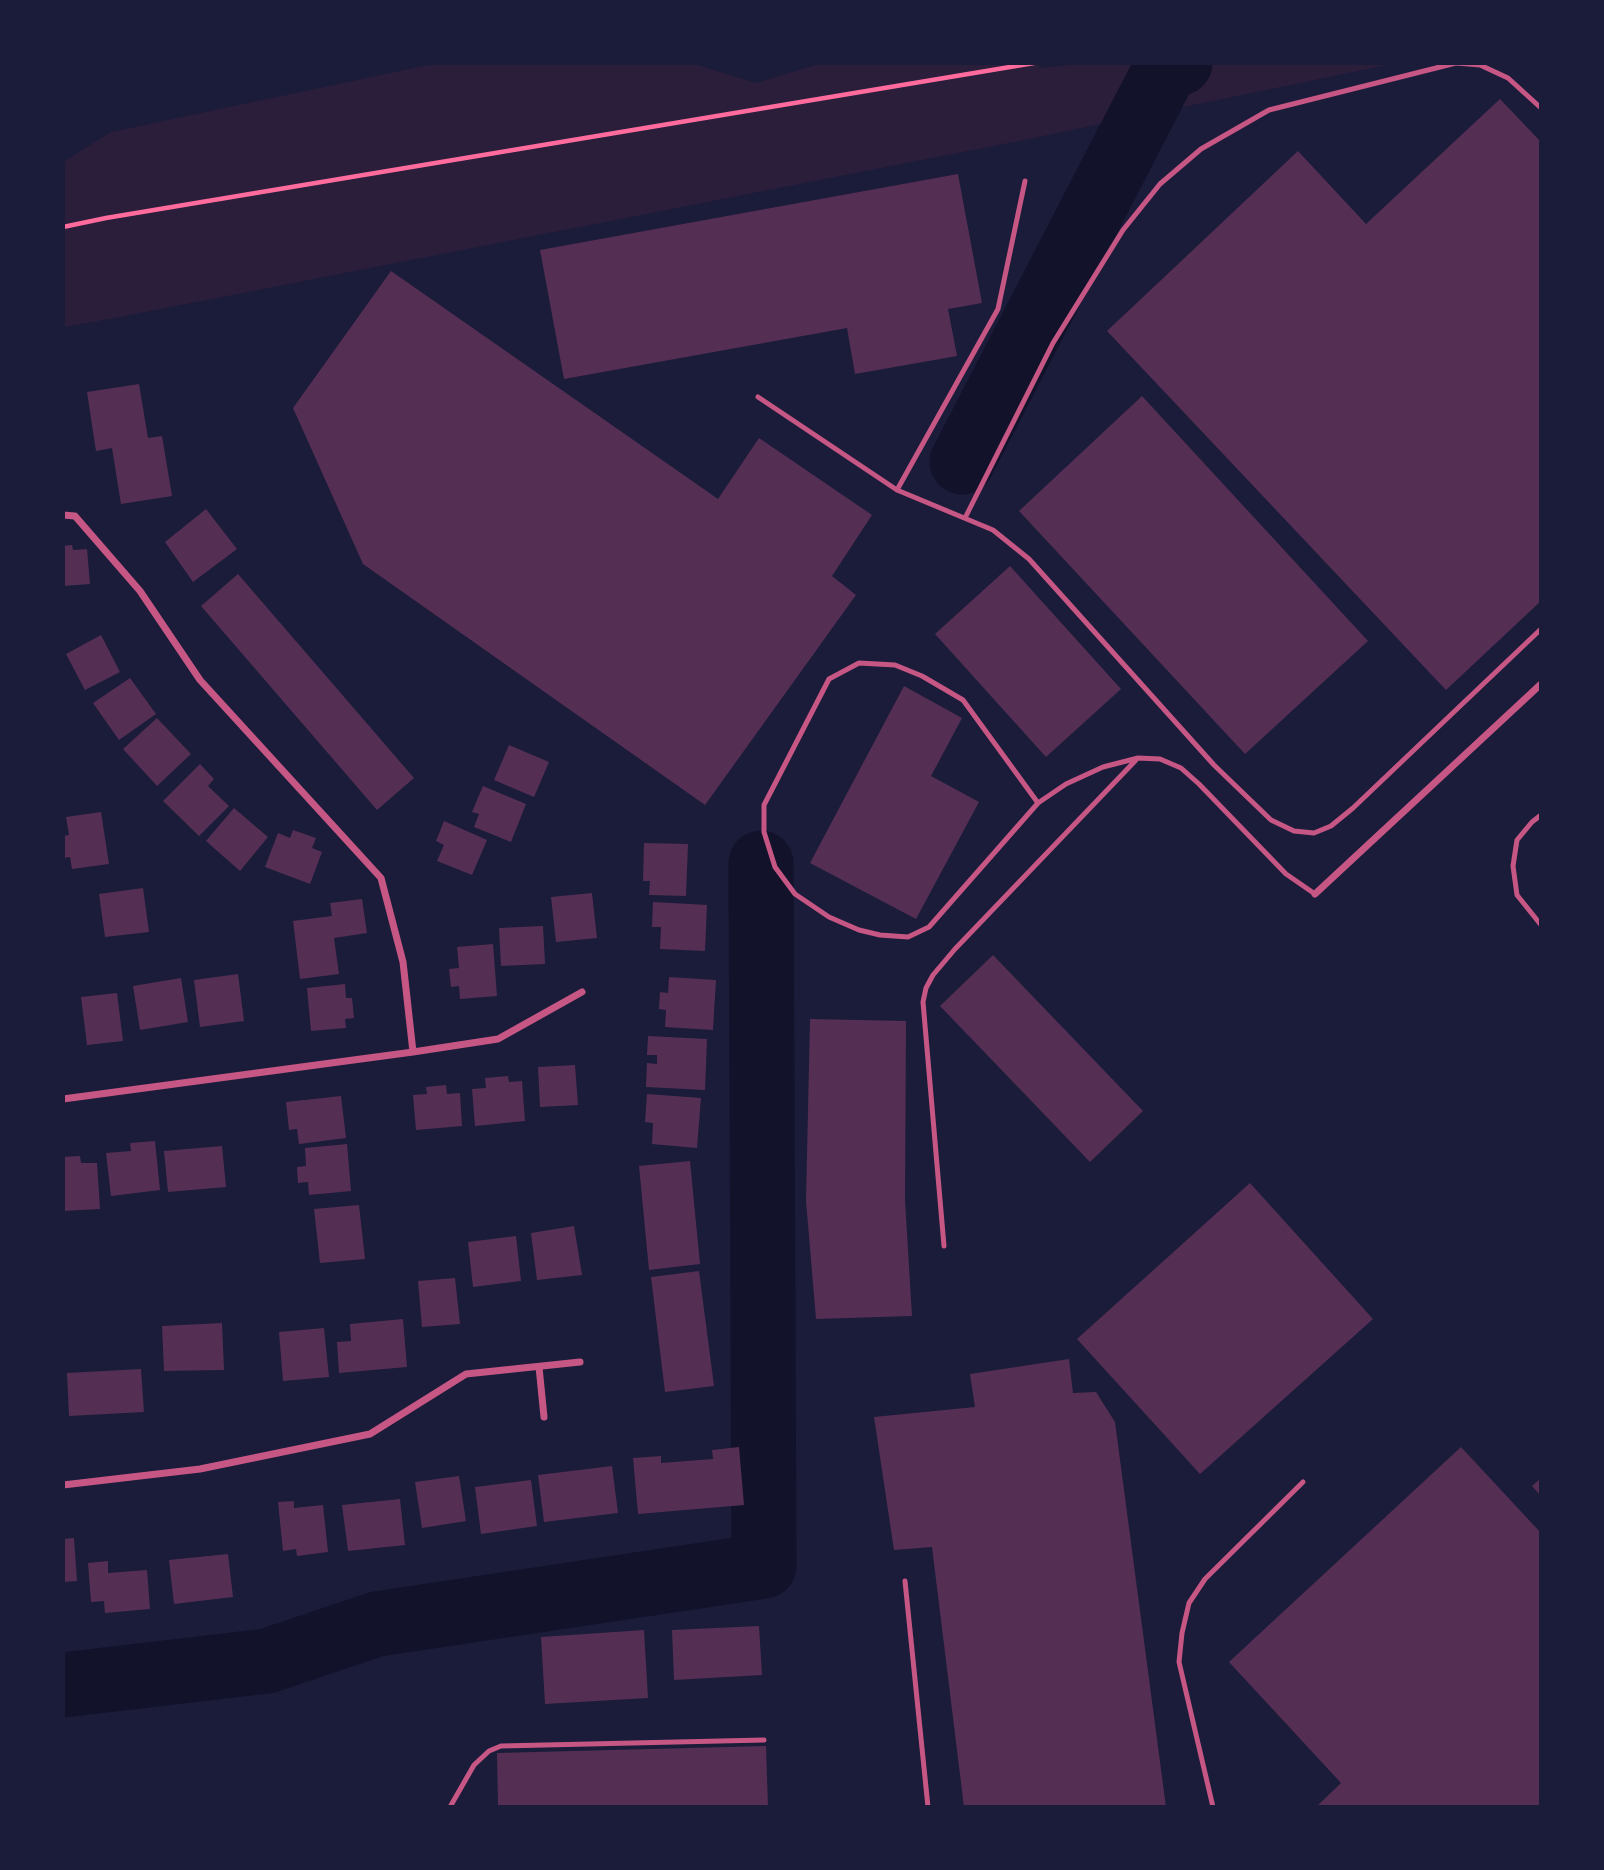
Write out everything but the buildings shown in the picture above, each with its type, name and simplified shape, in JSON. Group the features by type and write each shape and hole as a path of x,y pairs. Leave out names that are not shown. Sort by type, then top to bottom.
{"street":[{"path":"63,515 75,516 140,591 200,680 381,878 402,961 413,1052"},
{"path":"1315,894 1541,684"},
{"path":"63,1099 498,1039 582,992"},
{"path":"63,1485 200,1469 370,1434 466,1374 580,1362"},
{"path":"539,1367 544,1417"}],"lane":[{"path":"965,518 1053,343 1123,230 1160,184 1201,149 1269,110 1456,63 1480,65 1508,78 1541,108"},
{"path":"897,490 998,309 1025,181"},
{"path":"758,397 897,490 993,530 1029,559 1214,765 1271,820 1294,831 1314,833 1331,826 1541,629"},
{"path":"1038,803 963,699 922,676 895,665 859,663 829,678 764,805 764,832 775,867 795,894 829,917 859,930 908,937 929,927 1038,803 1066,785 1103,767 1138,758 1160,759 1181,768 1286,874 1315,894"},
{"path":"944,1246 923,1002 926,988 933,975 955,949 1138,758"},
{"path":"1541,815 1517,840 1513,866 1517,895 1541,925"},
{"path":"1213,1807 1179,1662 1189,1603 1205,1579 1303,1482"},
{"path":"905,1581 928,1807"},
{"path":"450,1807 474,1765 489,1751 501,1746 764,1740"}],"path":[{"path":"63,228 106,218 1034,63"}],"shaded area":[{"path":"438,63 691,63 756,83 822,63 1038,63 1040,68 1088,63 1397,63 1019,141 63,327 63,162 111,132"}],"waterway":[{"path":"962,462 1166,68 1180,63"},
{"path":"63,1685 267,1661 377,1624 764,1566 761,863"}]}
